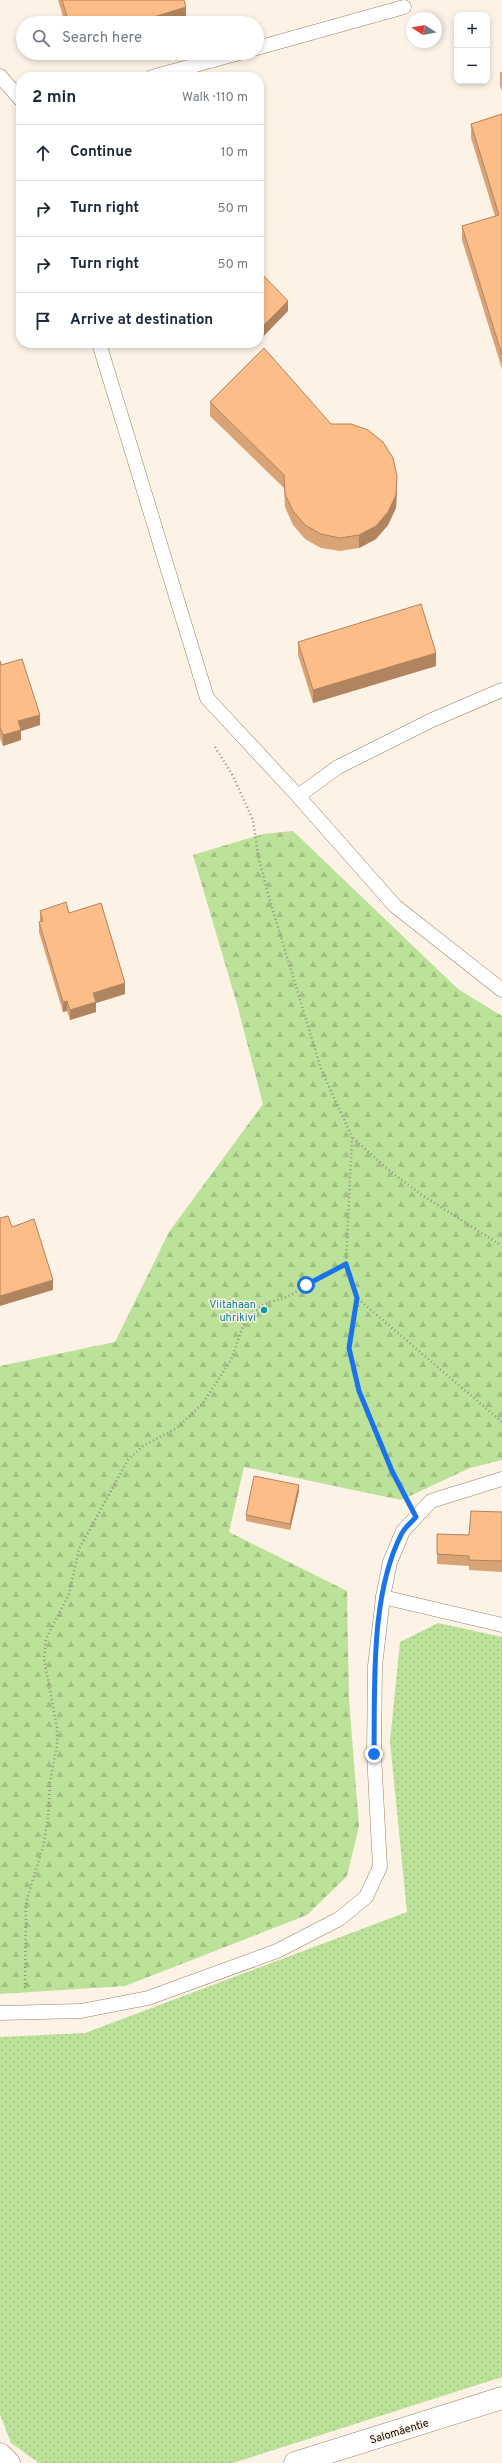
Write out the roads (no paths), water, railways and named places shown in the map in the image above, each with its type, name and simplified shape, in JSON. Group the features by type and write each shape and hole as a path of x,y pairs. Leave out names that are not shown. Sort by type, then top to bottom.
{"street":[{"name":"Salomäentie","path":"295,2463 502,2398"},
{"path":"0,2454 9,2463"}],"lane":[{"path":"264,46 404,7"},
{"path":"170,72 214,60"},
{"path":"0,76 16,94"},
{"path":"101,348 207,698 298,796 395,906 502,990"},
{"path":"298,796 338,767 432,720 502,690"},
{"path":"0,2013 81,2011 148,1998 278,1952 339,1919 366,1897 380,1867 374,1754 375,1666 382,1597 390,1562 403,1531 431,1501 502,1479"},
{"path":"382,1597 502,1625"}],"place":[{"name":"Viitahaan uhrikivi","path":"264,1310"}]}
